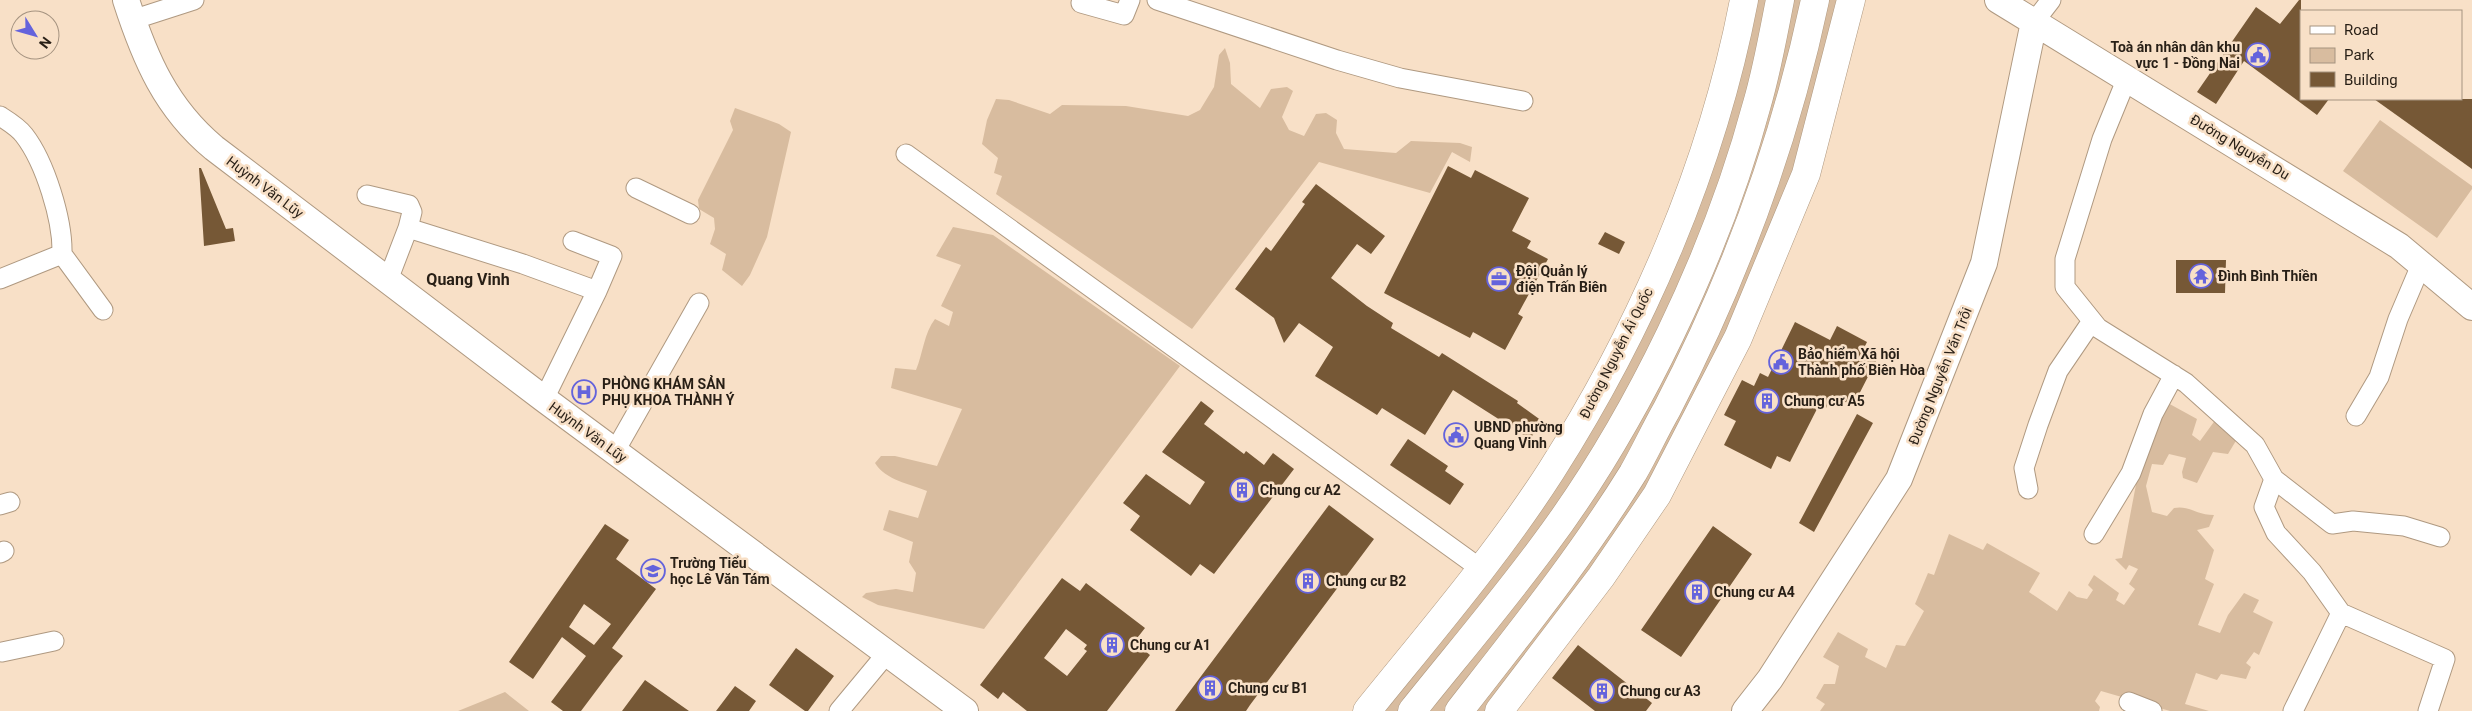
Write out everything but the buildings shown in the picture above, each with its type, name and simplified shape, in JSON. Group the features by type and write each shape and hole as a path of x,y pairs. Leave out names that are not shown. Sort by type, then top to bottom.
{"main road":[{"name":"Đường Nguyễn Ái Quốc","path":"1367,711 1481,569 1551,471 1584,417 1635,322 1668,249 1696,172 1737,38 1744,0"},
{"path":"1412,711 1544,544 1622,423 1676,321 1720,216 1758,103 1780,0"},
{"path":"1459,711 1534,615 1633,472 1683,378 1720,299 1764,186 1804,54 1815,0"},
{"path":"1499,711 1602,577 1657,495 1738,338 1806,174 1850,0"}],"street":[{"path":"129,10 194,0"},
{"path":"1082,3 1124,15 1130,0"},
{"path":"1157,0 1337,60 1400,78 1523,101"},
{"name":"Đường Nguyễn Du","path":"1998,0 2035,11 2127,78 2399,246 2472,307"},
{"path":"2035,11 2051,0"},
{"name":"Huỳnh Văn Lũy","path":"129,10 162,89 199,136 544,399 888,652 965,711"},
{"name":"Đường Nguyễn Văn Trỗi","path":"1745,711 1770,679 1899,479 1984,263 2035,11"},
{"path":"2127,78 2102,139 2065,259 2065,287 2098,328 2186,383 2255,445 2274,479 2332,524 2353,521 2404,526 2440,537"},
{"path":"0,116 24,136 41,169 59,219 62,254 103,310"},
{"path":"906,154 1481,569"},
{"path":"636,188 690,214"},
{"path":"367,195 409,205 412,212 408,228 388,280"},
{"path":"408,228 523,264 597,291"},
{"path":"544,399 612,256 573,241"},
{"path":"1,276 62,254"},
{"path":"2356,416 2379,377 2398,319 2421,265"},
{"path":"615,451 699,303"},
{"path":"2028,490 2024,468 2058,371 2092,321"},
{"path":"2094,534 2131,473 2153,414 2174,376"},
{"path":"2274,479 2264,506 2276,533 2312,572 2341,613 2445,659 2428,711"},
{"path":"2293,711 2341,613"},
{"path":"1,650 54,641"},
{"path":"840,711 888,652"},
{"path":"2129,702 2152,711"}],"green space":[{"path":"1755,0 1769,0 1731,153 1668,315 1610,425 1538,536 1399,711 1381,711 1573,454"},
{"path":"1790,0 1805,0 1754,186 1712,293 1625,467 1563,557 1445,711 1425,711 1632,428"},
{"path":"1825,0 1840,0 1796,171 1729,332 1649,490 1486,711 1471,711 1642,477"},
{"path":"1225,48 1230,63 1231,84 1260,108 1271,89 1287,87 1293,91 1282,117 1289,130 1304,136 1316,114 1326,113 1337,120 1336,133 1344,149 1396,153 1411,141 1460,143 1472,147 1470,162 1452,152 1430,193 1319,162 1192,329 996,194 1002,176 994,173 998,158 982,144 987,120 996,99 1009,100 1050,114 1062,105 1126,106 1188,116 1200,110 1214,87 1219,55"},
{"path":"735,108 779,124 791,132 767,237 750,275 742,286 722,270 726,254 710,244 715,229 714,218 699,209 698,200 733,130 730,121"},
{"path":"2380,120 2472,186 2472,189 2437,238 2343,171"},
{"path":"953,227 993,235 1180,366 984,629 878,605 862,597 866,593 896,589 913,592 916,573 909,562 913,542 883,530 889,510 918,518 927,491 885,474 875,463 881,456 895,456 937,466 962,409 891,388 895,368 916,370 926,337 935,319 949,326 953,312 941,306 961,265 936,256"},
{"path":"2166,402 2197,419 2192,435 2200,441 2216,419 2237,439 2228,454 2213,452 2197,483 2183,478 2182,472 2186,458 2169,454 2163,465 2152,464 2146,486 2152,512 2167,516 2174,508 2179,507 2214,515 2209,527 2197,530 2214,550 2205,579 2214,584 2198,625 2220,633 2228,615 2244,593 2259,600 2253,612 2273,622 2259,655 2254,652 2246,663 2251,667 2246,679 2221,674 2217,680 2196,673 2185,704 2209,711 2170,711 2101,691 2095,701 2100,707 2099,711 1820,711 1825,704 1816,698 1824,684 1835,684 1839,666 1823,657 1838,632 1868,649 1865,657 1886,668 1896,645 1905,646 1924,611 1915,604 1928,573 1934,575 1949,534 1983,550 1987,543 2040,573 2029,592 2057,611 2069,591 2077,597 2087,599 2093,590 2088,585 2094,575 2119,593 2116,600 2124,605 2135,589 2129,584 2138,569 2129,565 2126,570 2115,559 2122,558 2138,474"},
{"path":"505,692 529,711 458,711"}],"place":[{"name":"Toà án nhân dân khu vực 1 - Đồng Nai","path":"2258,55"},
{"name":"Đình Bình Thiền","path":"2201,276"},
{"name":"Đội Quản lý điện Trấn Biên","path":"1499,279"},
{"name":"Bảo hiểm Xã hội Thành phố Biên Hòa","path":"1781,362"},
{"name":"PHÒNG KHÁM SẢN PHỤ KHOA THÀNH Ý","path":"584,392"},
{"name":"Chung cư A5","path":"1767,401"},
{"name":"UBND phường Quang Vinh","path":"1456,435"},
{"name":"Chung cư A2","path":"1242,490"},
{"name":"Trường Tiểu học Lê Văn Tám","path":"653,571"},
{"name":"Chung cư B2","path":"1308,581"},
{"name":"Chung cư A4","path":"1697,592"},
{"name":"Chung cư A1","path":"1112,645"},
{"name":"Chung cư B1","path":"1210,688"},
{"name":"Chung cư A3","path":"1602,691"}],"district":[{"name":"Quang Vinh","path":"468,279"}]}
